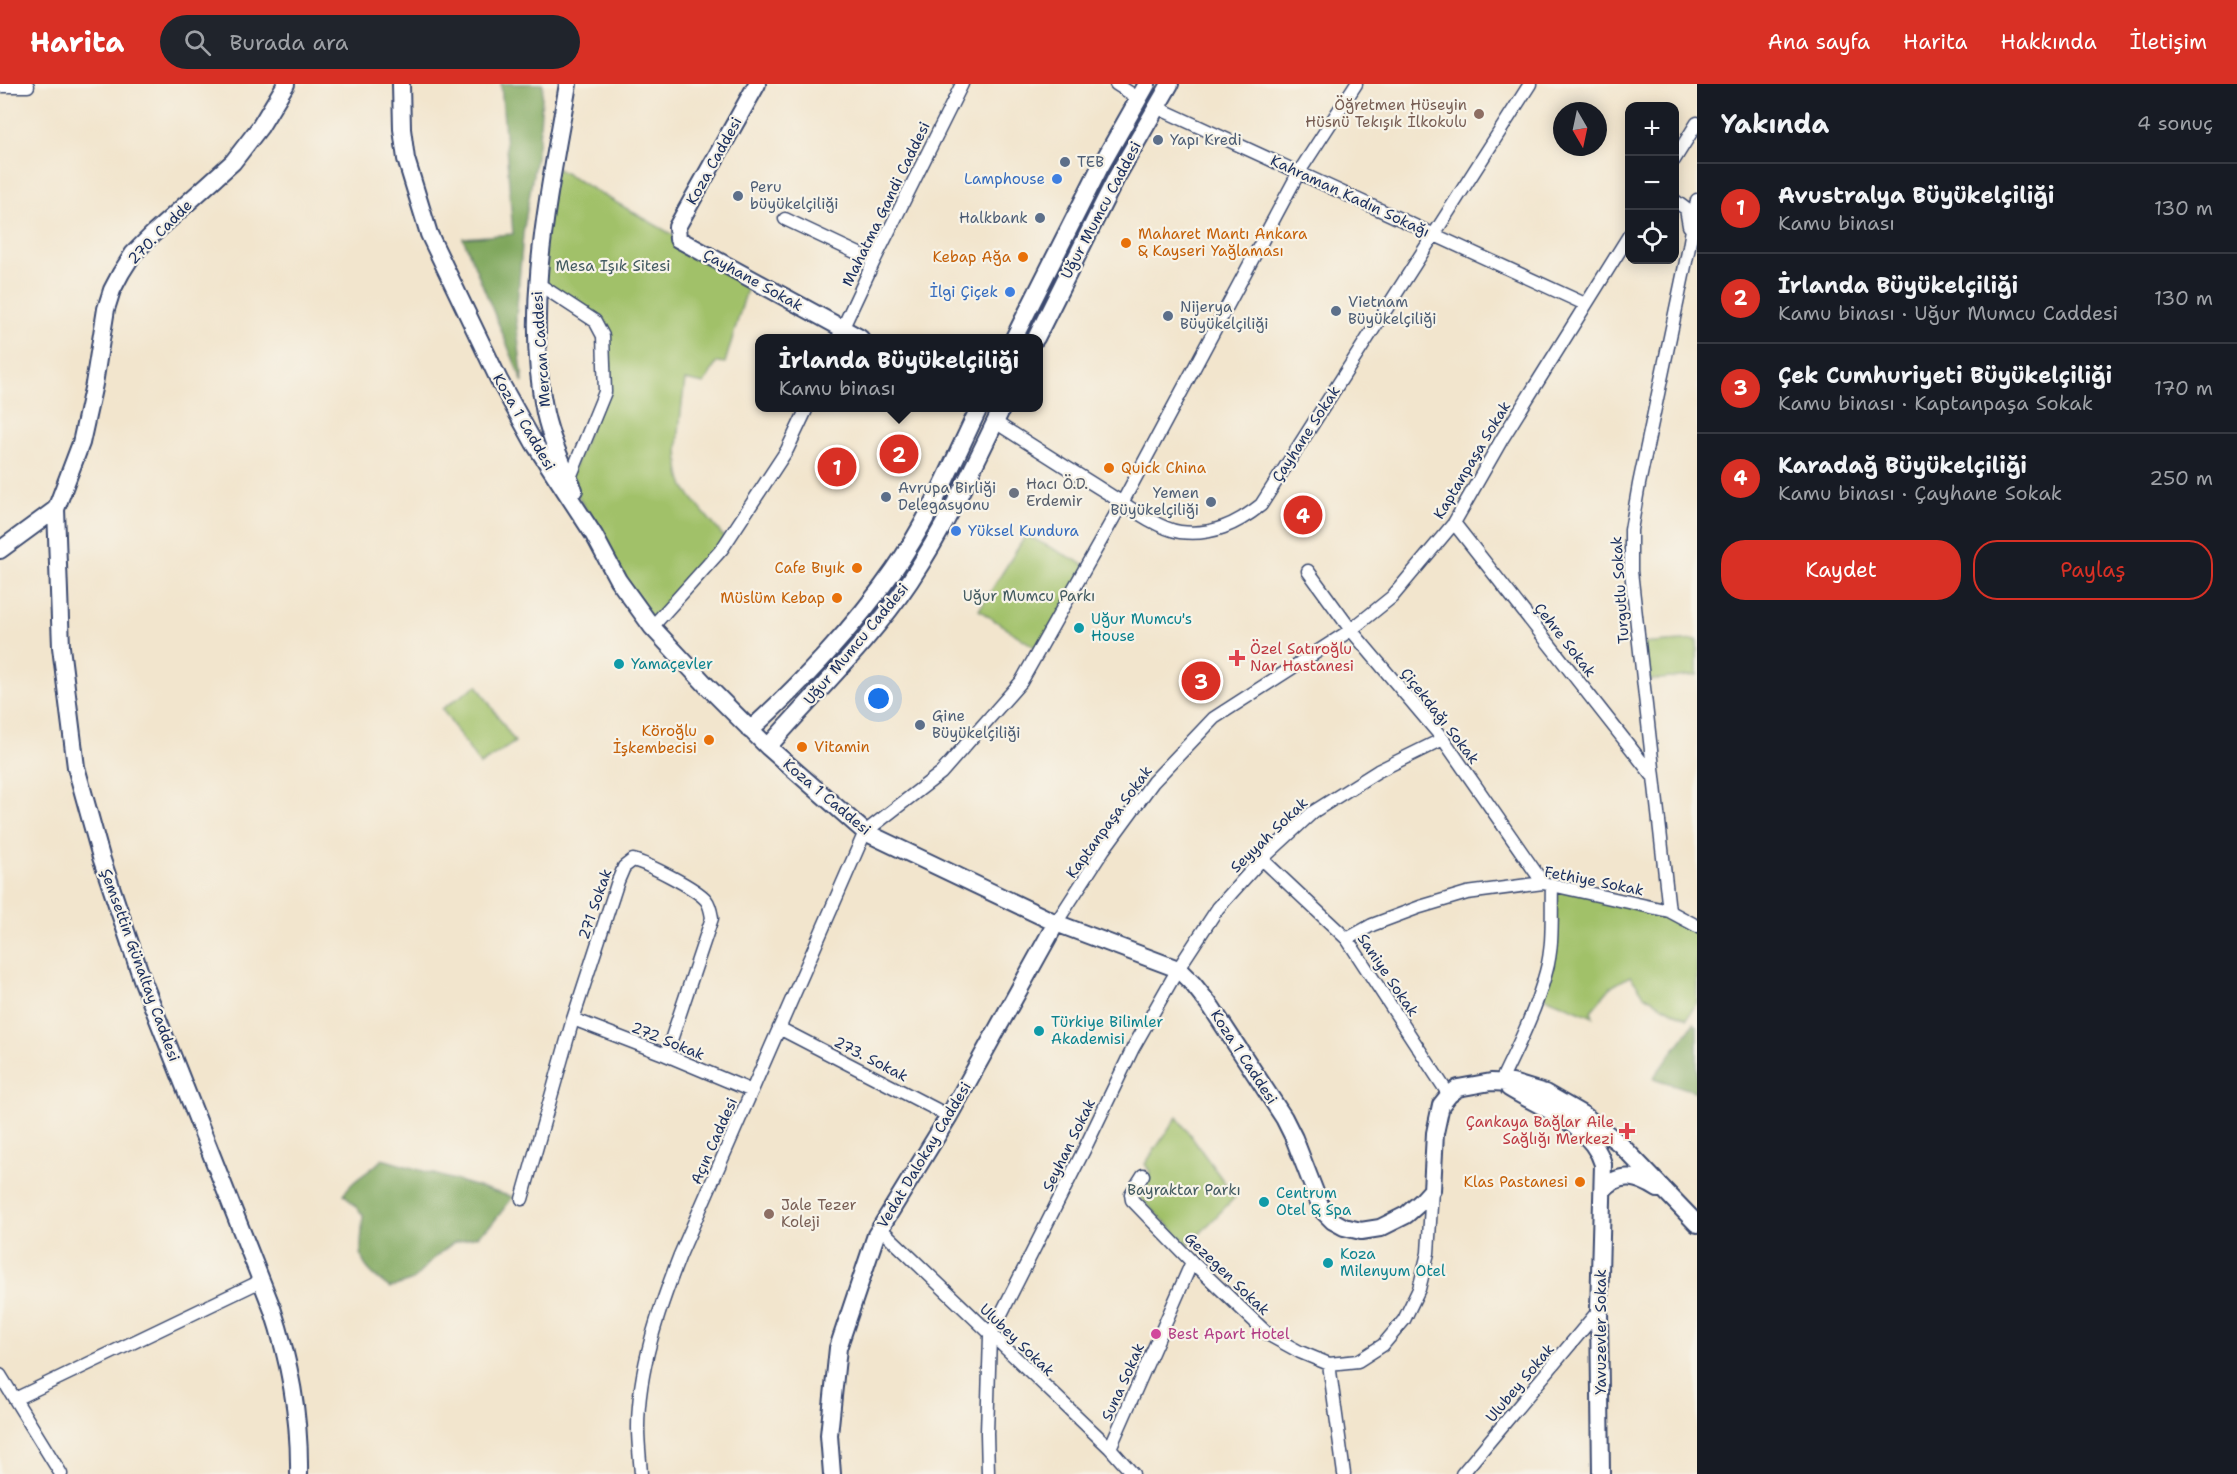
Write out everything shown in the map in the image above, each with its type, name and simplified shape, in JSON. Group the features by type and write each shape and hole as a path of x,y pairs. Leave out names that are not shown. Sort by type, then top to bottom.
{"main road":[{"name":"270. Cadde","path":"56,509 81,443 94,384 106,309 121,273 134,254 153,234 233,162 260,127 285,84"},
{"name":"Koza 1 Caddesi","path":"401,84 402,129 406,159 426,226 504,389 534,443 594,535 618,580 652,627 750,730 865,832 1056,923 1178,969 1212,1008 1284,1118 1322,1210 1333,1221 1344,1227 1360,1231 1380,1228 1406,1215 1432,1190"},
{"name":"Mercan Caddesi","path":"568,84 537,283 541,386 545,414 557,453 594,535"},
{"name":"Koza Caddesi","path":"678,239 677,227 757,84"},
{"name":"Uğur Mumcu Caddesi","path":"1038,334 1116,178 1170,84"},
{"name":"Kahraman Kadın Sokağı","path":"1142,91 1156,107"},
{"name":"Uğur Mumcu Caddesi","path":"1016,334 1100,167 1142,91"},
{"name":"Çayhane Sokak","path":"678,239 840,333"},
{"name":"Uğur Mumcu Caddesi","path":"750,730 772,710 846,630 894,570 932,503 975,412"},
{"name":"Uğur Mumcu Caddesi","path":"768,747 861,644 909,582 943,524 999,415"},
{"path":"0,550 56,509"},
{"name":"Şemsettin Günaltay Caddesi","path":"56,509 61,647 76,767 101,857 142,979 261,1281 285,1348 291,1371 298,1430 299,1474"},
{"name":"Vedat Dalokay Caddesi","path":"832,1474 829,1435 838,1348 880,1228 949,1116 1056,923"},
{"path":"1432,1190 1437,1118 1441,1105 1458,1088 1477,1083 1512,1083 1545,1093 1584,1116 1620,1144 1662,1185 1697,1224"},
{"name":"Yavuzevler Sokak","path":"1500,1083 1570,1124 1590,1142 1601,1157 1603,1164 1599,1310 1601,1474"},
{"path":"1604,1190 1615,1179 1633,1178 1643,1180 1672,1198"}],"street":[{"name":"Mahatma Gandi Caddesi","path":"840,333 962,84"},
{"name":"Kahraman Kadın Sokağı","path":"1116,84 1142,91"},
{"path":"865,832 941,773 1021,682 1122,503 1299,172 1356,84"},
{"name":"Çayhane Sokak","path":"999,415 1148,519 1178,531 1198,532 1220,529 1242,520 1260,506 1530,84"},
{"path":"0,86 28,86"},
{"name":"Kahraman Kadın Sokağı","path":"1156,107 1585,304"},
{"path":"1676,156 1697,123"},
{"name":"Turgutlu Sokak","path":"1668,911 1631,571 1631,530 1641,470 1697,200"},
{"path":"1679,204 1686,209 1690,230 1689,247"},
{"path":"785,219 874,261"},
{"name":"Kaptanpaşa Sokak","path":"1056,923 1104,849 1153,782 1214,718 1351,630 1392,597 1454,523 1502,439 1625,240"},
{"path":"537,283 595,321 603,336 605,392 569,480"},
{"path":"652,627 722,549 787,450 805,412"},
{"name":"Çehre Sokak","path":"1454,523 1652,776"},
{"name":"Çiçekdağı Sokak","path":"1308,571 1351,630 1443,739 1547,884"},
{"name":"Seyyah Sokak","path":"1178,969 1218,908 1262,859 1313,812 1378,771 1443,739"},
{"name":"Açın Caddesi","path":"641,1474 638,1427 644,1371 665,1295 680,1255 865,832"},
{"name":"Saniye Sokak","path":"1262,859 1347,939 1449,1095"},
{"name":"271 Sokak","path":"522,1199 573,1019 618,881 624,867 633,860 644,863 699,894 707,901 712,918 666,1055"},
{"path":"1500,1083 1519,1044 1547,971 1551,941 1547,884"},
{"name":"Fethiye Sokak","path":"1347,939 1372,925 1467,893 1547,884 1668,911 1697,926"},
{"name":"Seyhan Sokak","path":"990,1336 1133,1048 1178,969"},
{"name":"272 Sokak","path":"573,1019 752,1091"},
{"name":"273. Sokak","path":"779,1028 949,1116"},
{"name":"Gezegen Sokak","path":"1143,1174 1131,1194 1132,1200 1192,1262 1269,1335 1300,1352 1329,1364"},
{"path":"1344,1474 1329,1364 1358,1360 1383,1345 1404,1320 1419,1289 1428,1253 1432,1190"},
{"name":"Ulubey Sokak","path":"880,1228 990,1336 1110,1448 1133,1474"},
{"name":"Suna Sokak","path":"1110,1448 1192,1262"},
{"path":"15,1399 261,1281"},
{"name":"Ulubey Sokak","path":"1462,1474 1599,1310"},
{"path":"988,1474 990,1336"},
{"path":"0,1375 61,1474"}],"green space":[{"path":"501,84 543,84 539,139 523,234 516,318 523,383 463,238 513,234"},
{"name":"Mesa Işık Sitesi","path":"554,167 750,279 725,363 717,362 704,384 685,380 679,434 680,475 684,486 727,541 652,627 569,480 605,392 601,329 537,283"},
{"name":"Uğur Mumcu Parkı","path":"1026,535 1087,566 1039,650 979,610"},
{"path":"1697,640 1697,675 1643,681 1639,644"},
{"path":"477,685 515,742 480,765 442,709"},
{"path":"1552,884 1669,911 1697,926 1697,1002 1687,1019 1645,996 1630,976 1611,987 1591,1011 1593,1017 1538,994 1547,971"},
{"path":"1694,1023 1697,1026 1697,1092 1653,1078"},
{"name":"Bayraktar Parkı","path":"1177,1117 1235,1197 1189,1245 1136,1194 1150,1172 1145,1164"},
{"path":"382,1159 513,1197 492,1224 477,1236 453,1243 434,1258 413,1280 390,1288 370,1271 362,1258 363,1215 344,1194 352,1184"}],"place":[{"name":"Öğretmen Hüseyin Hüsnü Tekışık İlkokulu","path":"1479,114"},
{"name":"Yapı Kredi","path":"1158,140"},
{"name":"TEB","path":"1065,162"},
{"name":"Lamphouse","path":"1057,179"},
{"name":"Peru büyükelçiliği","path":"738,196"},
{"name":"Halkbank","path":"1040,218"},
{"name":"Maharet Mantı Ankara & Kayseri Yağlaması","path":"1126,243"},
{"name":"Kebap Ağa","path":"1023,257"},
{"name":"İlgi Çiçek","path":"1010,292"},
{"name":"Vietnam Büyükelçiliği","path":"1336,311"},
{"name":"Nijerya Büyükelçiliği","path":"1168,316"},
{"name":"İrlanda Büyükelçiliği","path":"899,454"},
{"name":"Avustralya Büyükelçiliği","path":"837,467"},
{"name":"Quick China","path":"1109,468"},
{"name":"Hacı Ö.D. Erdemir","path":"1014,493"},
{"name":"Avrupa Birliği Delegasyonu","path":"886,497"},
{"name":"Yemen Büyükelçiliği","path":"1211,502"},
{"name":"Karadağ Büyükelçiliği","path":"1303,515"},
{"name":"Yüksel Kundura","path":"956,531"},
{"name":"Cafe Bıyık","path":"857,568"},
{"name":"Müslüm Kebap","path":"837,598"},
{"name":"Uğur Mumcu's House","path":"1079,628"},
{"name":"Özel Satıroğlu Nar Hastanesi","path":"1237,658"},
{"name":"Yamaçevler","path":"619,664"},
{"name":"Çek Cumhuriyeti Büyükelçiliği","path":"1201,681"},
{"name":"Gine Büyükelçiliği","path":"920,725"},
{"name":"Köroğlu İşkembecisi","path":"709,740"},
{"name":"Vitamin","path":"802,747"},
{"name":"Türkiye Bilimler Akademisi","path":"1039,1031"},
{"name":"Çankaya Bağlar Aile Sağlığı Merkezi","path":"1627,1131"},
{"name":"Klas Pastanesi","path":"1580,1182"},
{"name":"Centrum Otel & Spa","path":"1264,1202"},
{"name":"Jale Tezer Koleji","path":"769,1214"},
{"name":"Koza Milenyum Otel","path":"1328,1263"},
{"name":"Best Apart Hotel","path":"1156,1334"}]}
